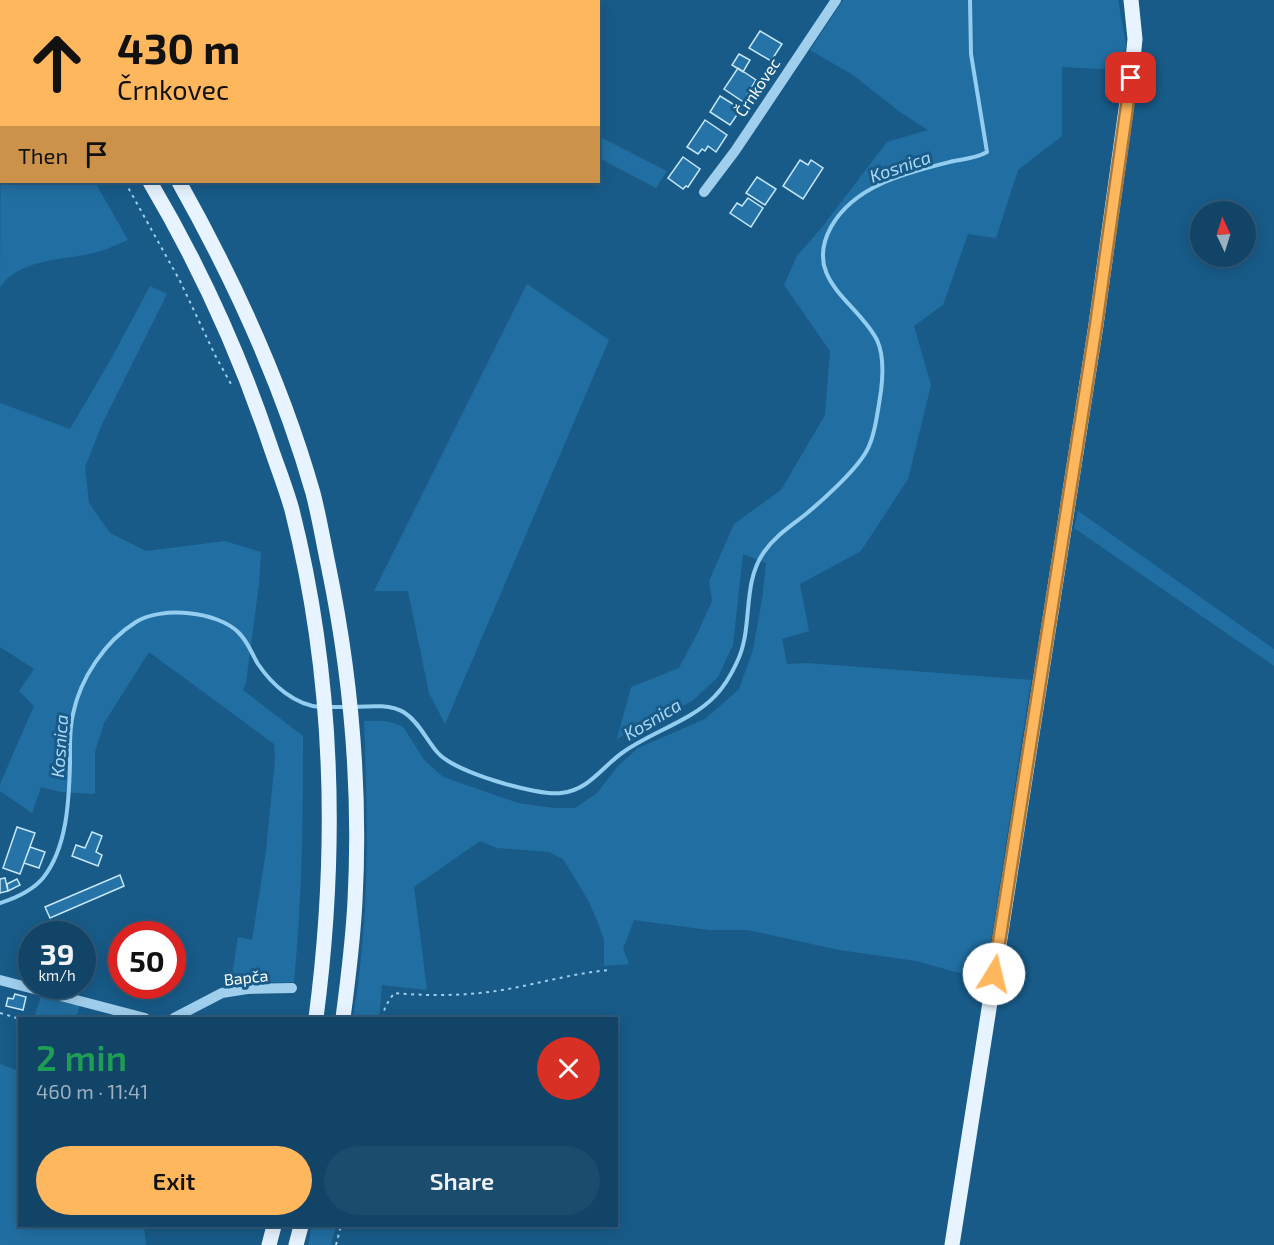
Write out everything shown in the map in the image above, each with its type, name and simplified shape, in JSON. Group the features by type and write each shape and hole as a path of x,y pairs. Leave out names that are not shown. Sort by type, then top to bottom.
{"main road":[{"path":"952,1245 1096,325 1135,39 1131,0"},
{"path":"151,183 190,252 219,311 259,411 291,508 311,598 323,677 330,819 328,900 316,1017"},
{"path":"180,183 246,311 284,404 313,494 335,599 353,731 357,818 355,902 343,1017"},
{"path":"269,1245 274,1227"},
{"path":"296,1245 301,1227"}],"street":[{"name":"Črnkovec","path":"704,192 735,151 836,0"},
{"path":"0,980 141,1017"},
{"name":"Bapča","path":"176,1017 222,993 247,989 292,988"}],"path":[{"path":"126,183 180,281 235,391"},
{"path":"383,1017 385,1007 394,993 447,995 496,991 594,971 610,970"},
{"path":"0,1013 18,1018"},
{"path":"336,1245 341,1227"}],"shaded area":[{"path":"843,0 1118,0 1126,45 1121,70 1062,67 1062,136 1018,170 996,238 968,234 943,305 914,326 931,385 908,479 861,551 800,584 809,631 782,639 787,664 807,663 1031,680 985,980 916,961 839,950 748,930 709,930 634,920 623,949 629,964 604,966 604,940 597,920 588,900 563,859 549,852 497,848 480,841 414,887 427,990 382,985 379,1017 353,1017 359,980 365,907 364,721 385,721 404,728 424,760 443,777 518,803 554,808 575,808 597,793 618,766 638,748 705,719 739,689 753,650 766,563 743,554 733,645 718,677 692,701 617,739 631,687 679,668 712,601 709,581 734,524 781,490 825,415 830,351 784,285 797,256 823,226 887,142 928,130 900,112 853,75 810,50"},
{"path":"600,137 667,171 656,188 600,159"},
{"path":"1,183 96,183 128,240 101,251 32,265 9,277 0,287"},
{"path":"527,284 609,340 445,724 429,693 408,591 374,591"},
{"path":"150,286 167,294 103,422 85,467 89,503 110,533 146,551 225,541 261,552 259,584 246,683 243,690 303,736 302,859 294,982 231,983 238,937 252,940 266,851 275,759 274,744 149,652 104,723 95,752 95,794 61,792 41,787 32,813 0,791 0,784 34,706 19,691 34,669 0,647 0,403 70,429"},
{"path":"1078,511 1274,649 1274,666 1074,528"},
{"path":"40,999 61,999 80,1005 76,1017 34,1017"},
{"path":"0,1064 18,1071 18,1227 144,1227 146,1245 0,1245"},
{"path":"312,1227 336,1227 331,1245 308,1245"}],"building":[{"path":"760,31 782,44 771,61 749,48"},
{"path":"739,54 750,60 743,72 732,65"},
{"path":"738,68 756,80 747,95 752,98 748,105 724,89"},
{"path":"720,96 741,109 730,125 710,112"},
{"path":"705,120 727,135 716,152 708,146 705,151 702,149 698,154 687,147"},
{"path":"683,157 700,169 688,187 683,189 668,178"},
{"path":"800,160 808,165 811,160 823,168 803,199 783,186"},
{"path":"757,177 776,189 765,205 746,193"},
{"path":"748,198 763,208 751,227 730,213 737,203 742,206"},
{"path":"17,827 35,833 20,874 3,868"},
{"path":"92,832 102,836 96,852 102,855 98,866 72,856 76,845 85,848"},
{"path":"30,847 45,852 39,868 24,863"},
{"path":"120,875 124,886 50,918 45,907"},
{"path":"5,878 8,891 0,893 0,879"},
{"path":"17,879 20,885 8,891 7,884"},
{"path":"15,994 18,995 18,999 26,999 23,1010 6,1006 8,998 13,999"}],"waterway":[{"name":"Kosnica","path":"355,707 387,707 405,713 415,721 438,753 461,768 516,787 561,793 587,783 622,753 695,712 718,693 733,671 742,649 752,578 764,552 778,536 813,508 847,476 866,452 874,431 882,385 881,352 868,326 836,289 828,276 823,262 824,246 831,227 841,212 854,200 885,182 902,175 987,152 971,54 970,0"},
{"name":"Kosnica","path":"0,903 34,887 51,866 62,839 65,824 69,793 71,726 76,701 88,675 104,650 136,622 147,617 174,613 189,613 218,620 239,633 258,664 285,693 302,702 320,707"},
{"name":"Kosnica","path":"328,707 347,707"}],"route":[{"path":"994,974 1096,325 1131,78"}]}
